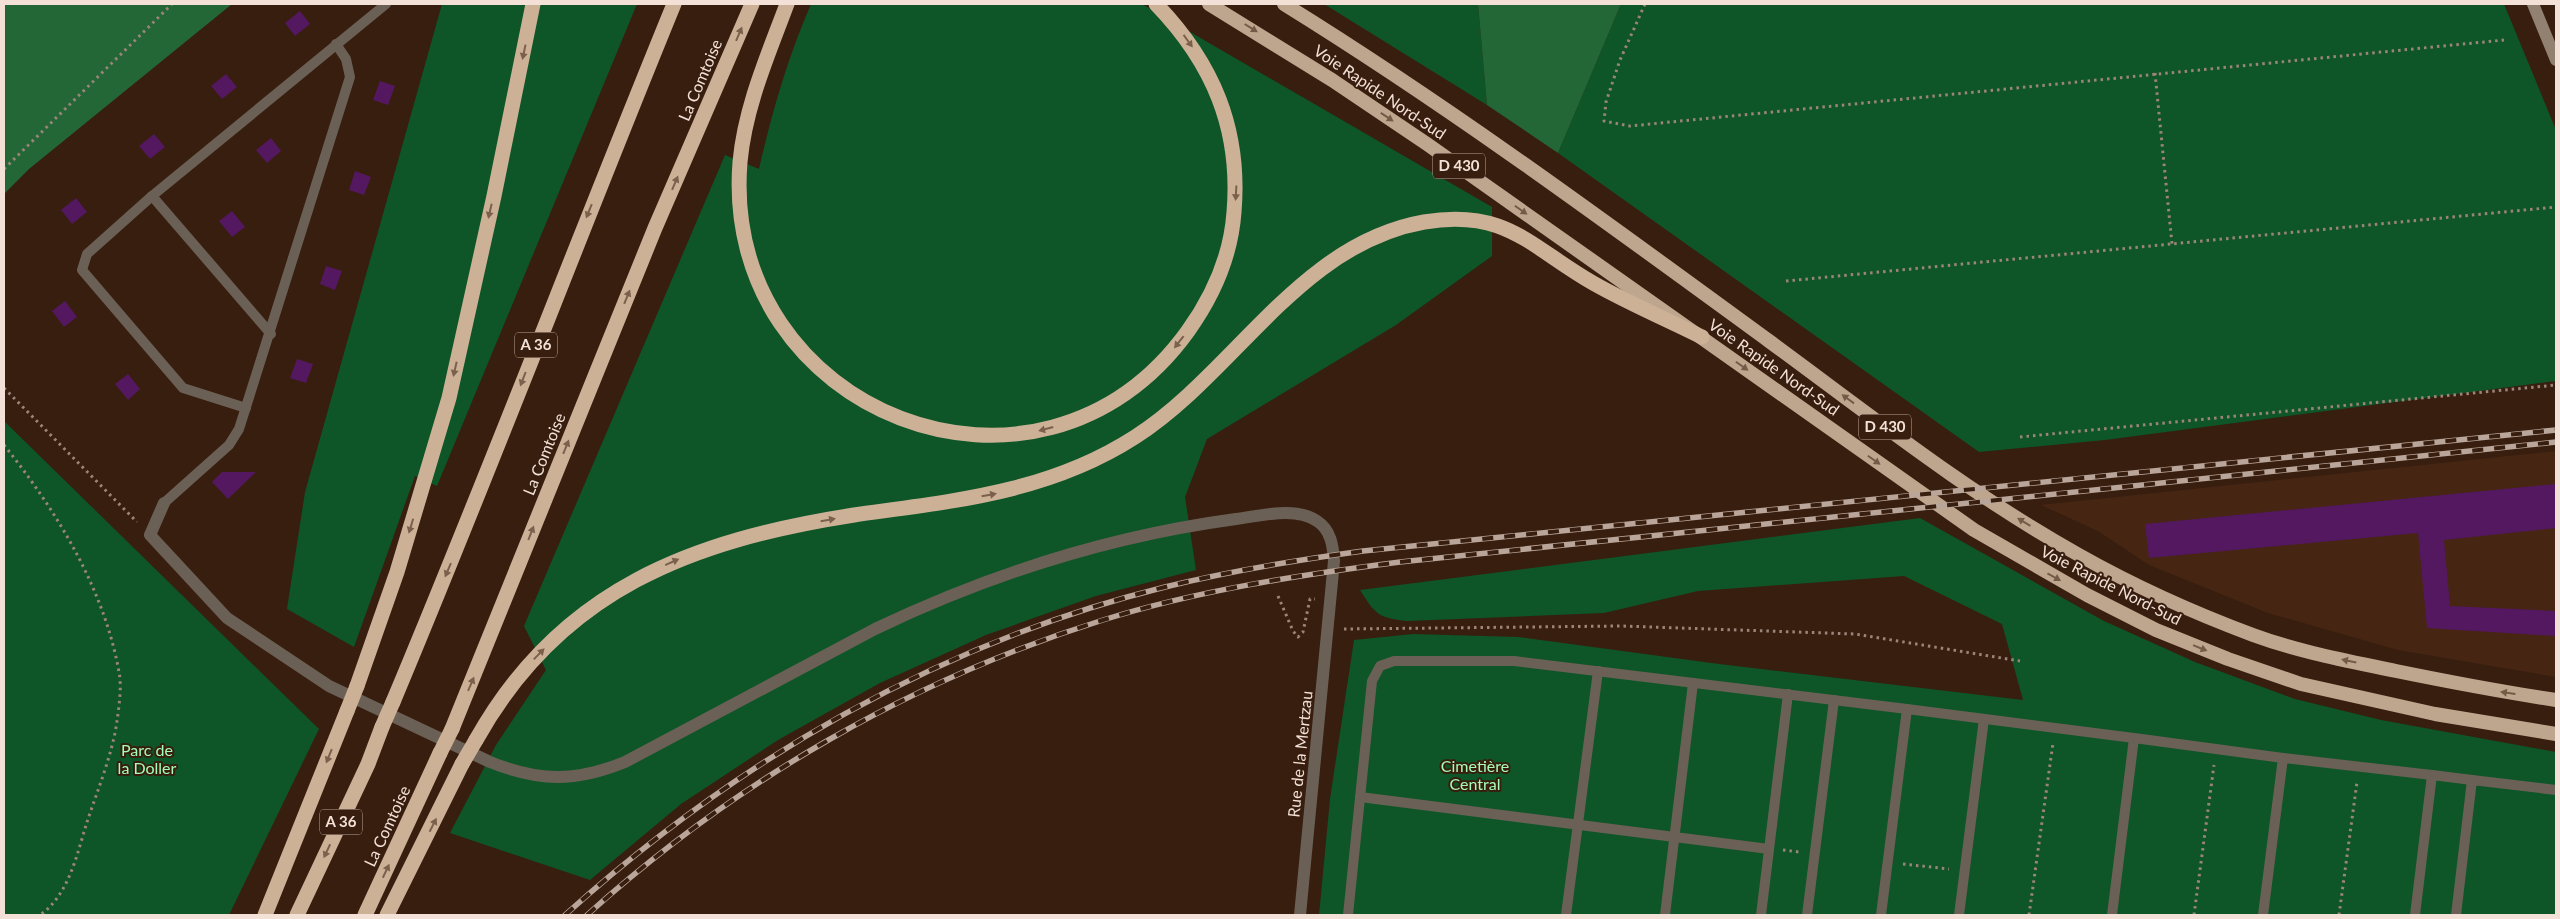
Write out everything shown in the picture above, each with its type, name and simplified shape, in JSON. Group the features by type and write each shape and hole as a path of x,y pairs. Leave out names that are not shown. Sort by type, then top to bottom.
{"highway":[{"path":"265,915 357,686 397,572 449,398 494,196 533,4"},
{"path":"607,166 666,4"},
{"name":"A 36","path":"297,915 368,764 468,525 607,166 674,4"},
{"name":"La Comtoise","path":"365,915 452,729 655,228 752,4"},
{"path":"787,4 759,80 745,129 740,161 742,217 747,248 756,275 768,301 781,323 810,360 840,386 865,402 898,417 929,427 964,435 994,436 1025,434 1066,422 1108,404 1132,388 1178,345 1197,318 1213,289 1227,254 1233,227 1236,174 1227,119 1203,63 1188,40 1156,4"},
{"name":"Voie Rapide Nord-Sud","path":"1209,4 1332,80 1427,144 1974,530 2086,595 2156,630 2228,659 2301,684 2435,714 2556,734"},
{"name":"Voie Rapide Nord-Sud","path":"1284,4 1448,109 1924,455 2011,515 2080,556 2184,606 2255,635 2323,655 2497,692 2556,700"},
{"path":"387,915 462,764 498,704 518,677 559,633 596,604 641,576 690,554 741,538 797,525 997,494 1047,479 1091,462 1135,437 1178,405 1284,301 1326,266 1358,245 1391,230 1425,222 1461,219 1492,224 1511,230 1592,282 1702,338"}],"main road":[{"path":"2533,4 2556,60"}],"street":[{"path":"150,535 164,503"},
{"name":"Rue de la Mertzau","path":"150,535 227,618 329,686 490,762 513,771 550,778 587,775 625,762 875,629 917,609 1007,573 1100,544 1201,524 1273,514 1305,516 1324,526 1333,545 1333,598 1300,915"}],"lane":[{"path":"246,408 184,388 82,270 87,254 152,196 386,4"},
{"path":"164,503 229,445 239,429 271,334 350,77 346,59 336,44"},
{"path":"152,196 271,334"},
{"path":"1348,915 1372,681 1380,666 1394,661 1514,661 1788,694 2282,758 2556,790"},
{"path":"1566,915 1598,671"},
{"path":"1664,915 1693,683"},
{"path":"1761,915 1788,694"},
{"path":"1807,915 1834,700"},
{"path":"1881,915 1907,710"},
{"path":"1959,915 1984,719"},
{"path":"2112,915 2134,738"},
{"path":"2263,915 2282,758"},
{"path":"2415,915 2432,775"},
{"path":"2456,915 2472,780"},
{"path":"1360,797 1770,849"}],"path":[{"path":"4,168 172,4"},
{"path":"1645,4 1620,60 1606,102 1604,121 1630,126 2504,40"},
{"path":"2155,73 2172,244"},
{"path":"1786,282 2556,207"},
{"path":"2020,438 2556,385"},
{"path":"4,388 150,535"},
{"path":"4,445 25,471 68,537 101,608 120,673 117,722 68,880 46,911 40,915"},
{"path":"1278,596 1293,631 1298,637 1303,632 1310,599 1333,598"},
{"path":"1329,630 1621,626 1855,634 2020,662"},
{"path":"2029,915 2055,728"},
{"path":"2194,915 2217,749"},
{"path":"2339,915 2359,767"},
{"path":"1770,849 1815,854"},
{"path":"1888,863 1965,871"}],"shaded area":[{"path":"2556,451 2556,677 2398,650 2268,613 2149,565 2098,531 2041,505"}],"green space":[{"path":"4,4 232,4 29,169 4,194"},
{"path":"442,4 637,4 437,486 415,476 354,647 287,609 305,492"},
{"path":"811,4 1142,4 1492,207 1492,256 1396,325 1207,439 1185,497 1196,570 1096,596 986,635 880,683 778,740 681,804 590,880 450,833 496,745 546,670 524,626 725,155 759,169 781,85"},
{"path":"1324,4 1478,4 1487,105"},
{"path":"1478,4 1621,4 1558,153 1487,105"},
{"path":"1621,4 2504,4 2556,130 2556,381 2105,440 1979,452 1558,153"},
{"name":"Parc de la Doller","path":"4,421 319,729 229,915 4,915"},
{"name":"Cimetière Central","path":"1920,518 2104,621 2195,662 2295,699 2381,720 2556,752 2556,915 1319,915 1330,799 1354,640 1413,634 1518,637 1719,664 2023,700 2002,624 1904,576 1698,591 1604,613 1407,621 1390,618 1378,613 1360,590"}],"building":[{"path":"300,11 310,24 295,36 285,23"},
{"path":"226,74 237,87 222,99 211,86"},
{"path":"380,81 395,86 388,105 373,100"},
{"path":"154,134 165,147 150,159 139,146"},
{"path":"271,138 281,151 267,163 256,150"},
{"path":"355,171 371,177 364,195 349,190"},
{"path":"76,198 87,212 72,224 61,210"},
{"path":"232,211 245,227 232,237 219,221"},
{"path":"326,266 342,271 335,290 320,284"},
{"path":"65,301 77,317 64,327 52,311"},
{"path":"297,359 313,364 306,383 290,378"},
{"path":"128,374 140,389 128,400 115,384"},
{"path":"222,472 256,472 228,499 212,482"},
{"path":"2556,484 2556,528 2444,540 2450,606 2556,611 2556,636 2427,628 2418,533 2149,558 2145,524"}],"railway":[{"path":"565,915 631,859 700,806 771,758 845,714 921,675 1000,640 1081,611 1165,587 1264,566 1363,551 2556,430"},
{"path":"587,915 644,866 703,821 765,779 829,740 895,704 962,673 1032,644 1103,620 1176,600 1287,578 1400,562 2556,442"}]}
